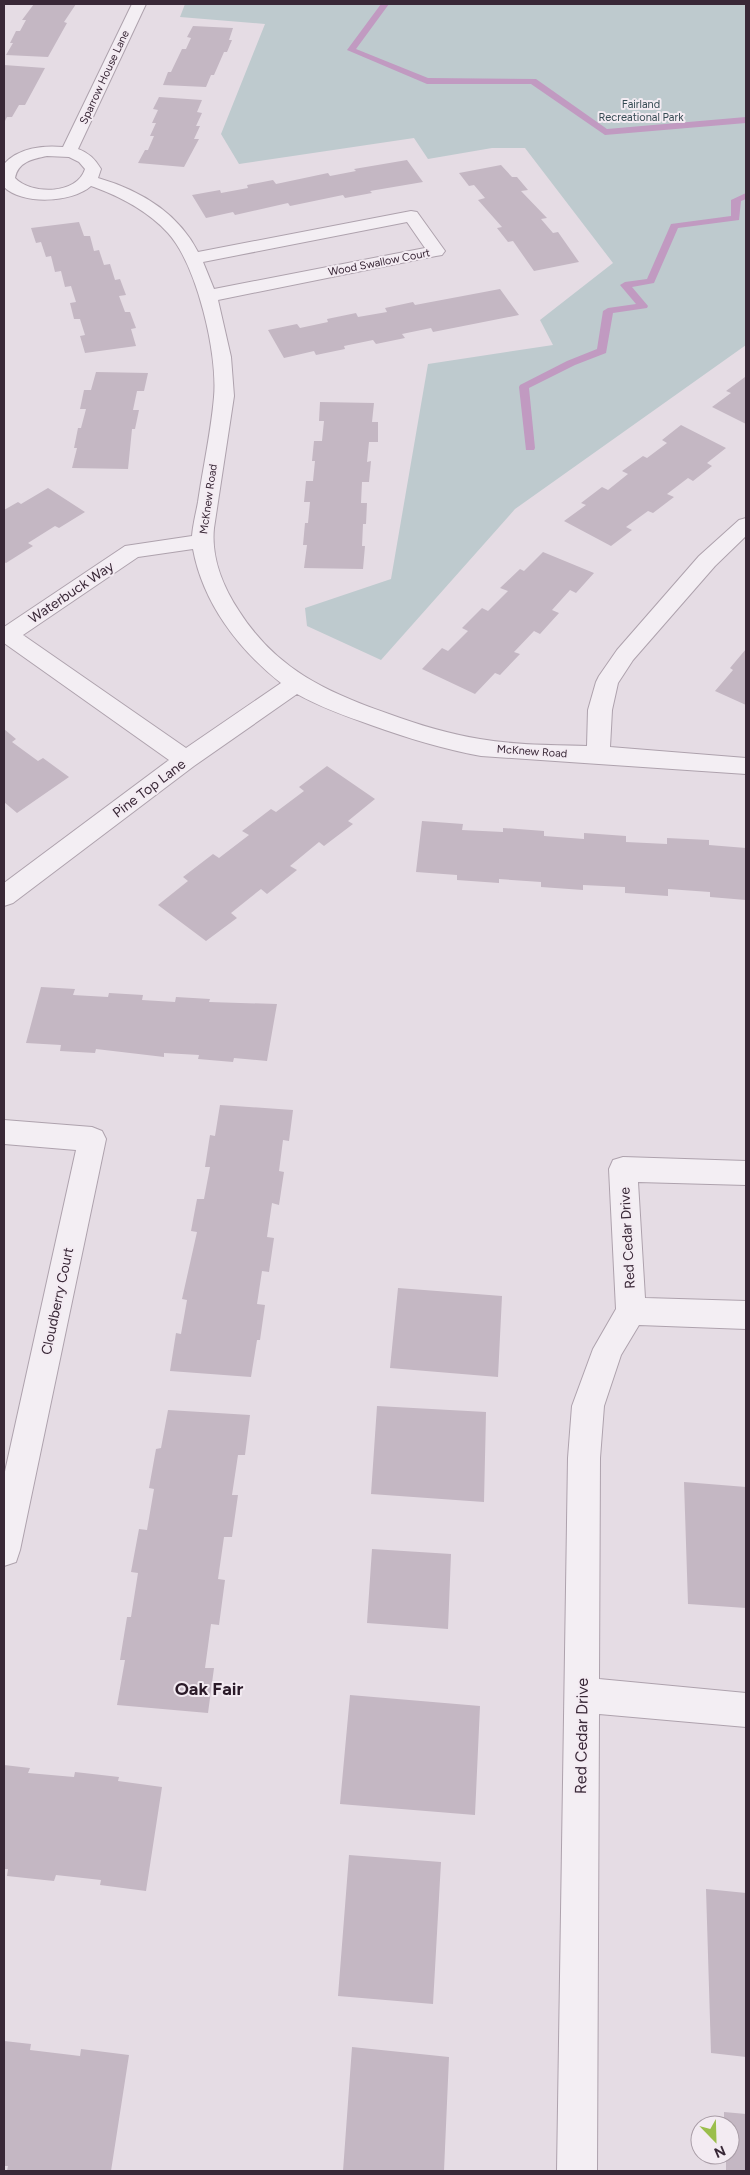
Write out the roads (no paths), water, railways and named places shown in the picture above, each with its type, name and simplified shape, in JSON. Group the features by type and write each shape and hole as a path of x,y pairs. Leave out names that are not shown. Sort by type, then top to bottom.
{"street":[{"name":"Sparrow House Lane","path":"69,151 139,4"},
{"path":"47,151 69,151 89,161 93,169 88,180 74,189 56,194 25,192 14,187 6,179 5,170 15,161 31,154 47,151"},
{"name":"McKnew Road","path":"88,180 106,185 138,200 158,214 177,232 192,259 208,296 222,350 224,393 202,541 209,575 226,608 253,644 296,683 344,708 408,730 466,745 532,754 598,755 746,766"},
{"name":"Wood Swallow Court","path":"192,259 411,216 436,251 208,296"},
{"path":"598,755 600,710 607,682 625,655 707,561 746,525"},
{"name":"Waterbuck Way","path":"186,760 7,635 132,551 202,541"},
{"name":"Pine Top Lane","path":"4,896 186,760 296,683"},
{"name":"Cloudberry Court","path":"4,1132 92,1139 4,1550"},
{"name":"Red Cedar Drive","path":"577,2171 584,1458 588,1406 608,1349 631,1310 623,1169 746,1173"},
{"path":"631,1310 746,1315"},
{"path":"581,1695 746,1710"}],"waterway":[{"path":"385,4 351,50 427,81 533,81 605,132 746,120"},
{"path":"530,448 524,387 571,363 602,351 608,311 643,306 625,285 651,281 674,226 736,218 736,200 746,196"}],"district":[{"name":"Oak Fair","path":"209,1689"}],"park label":[{"name":"Fairland Recreational Park","path":"641,110"}]}
